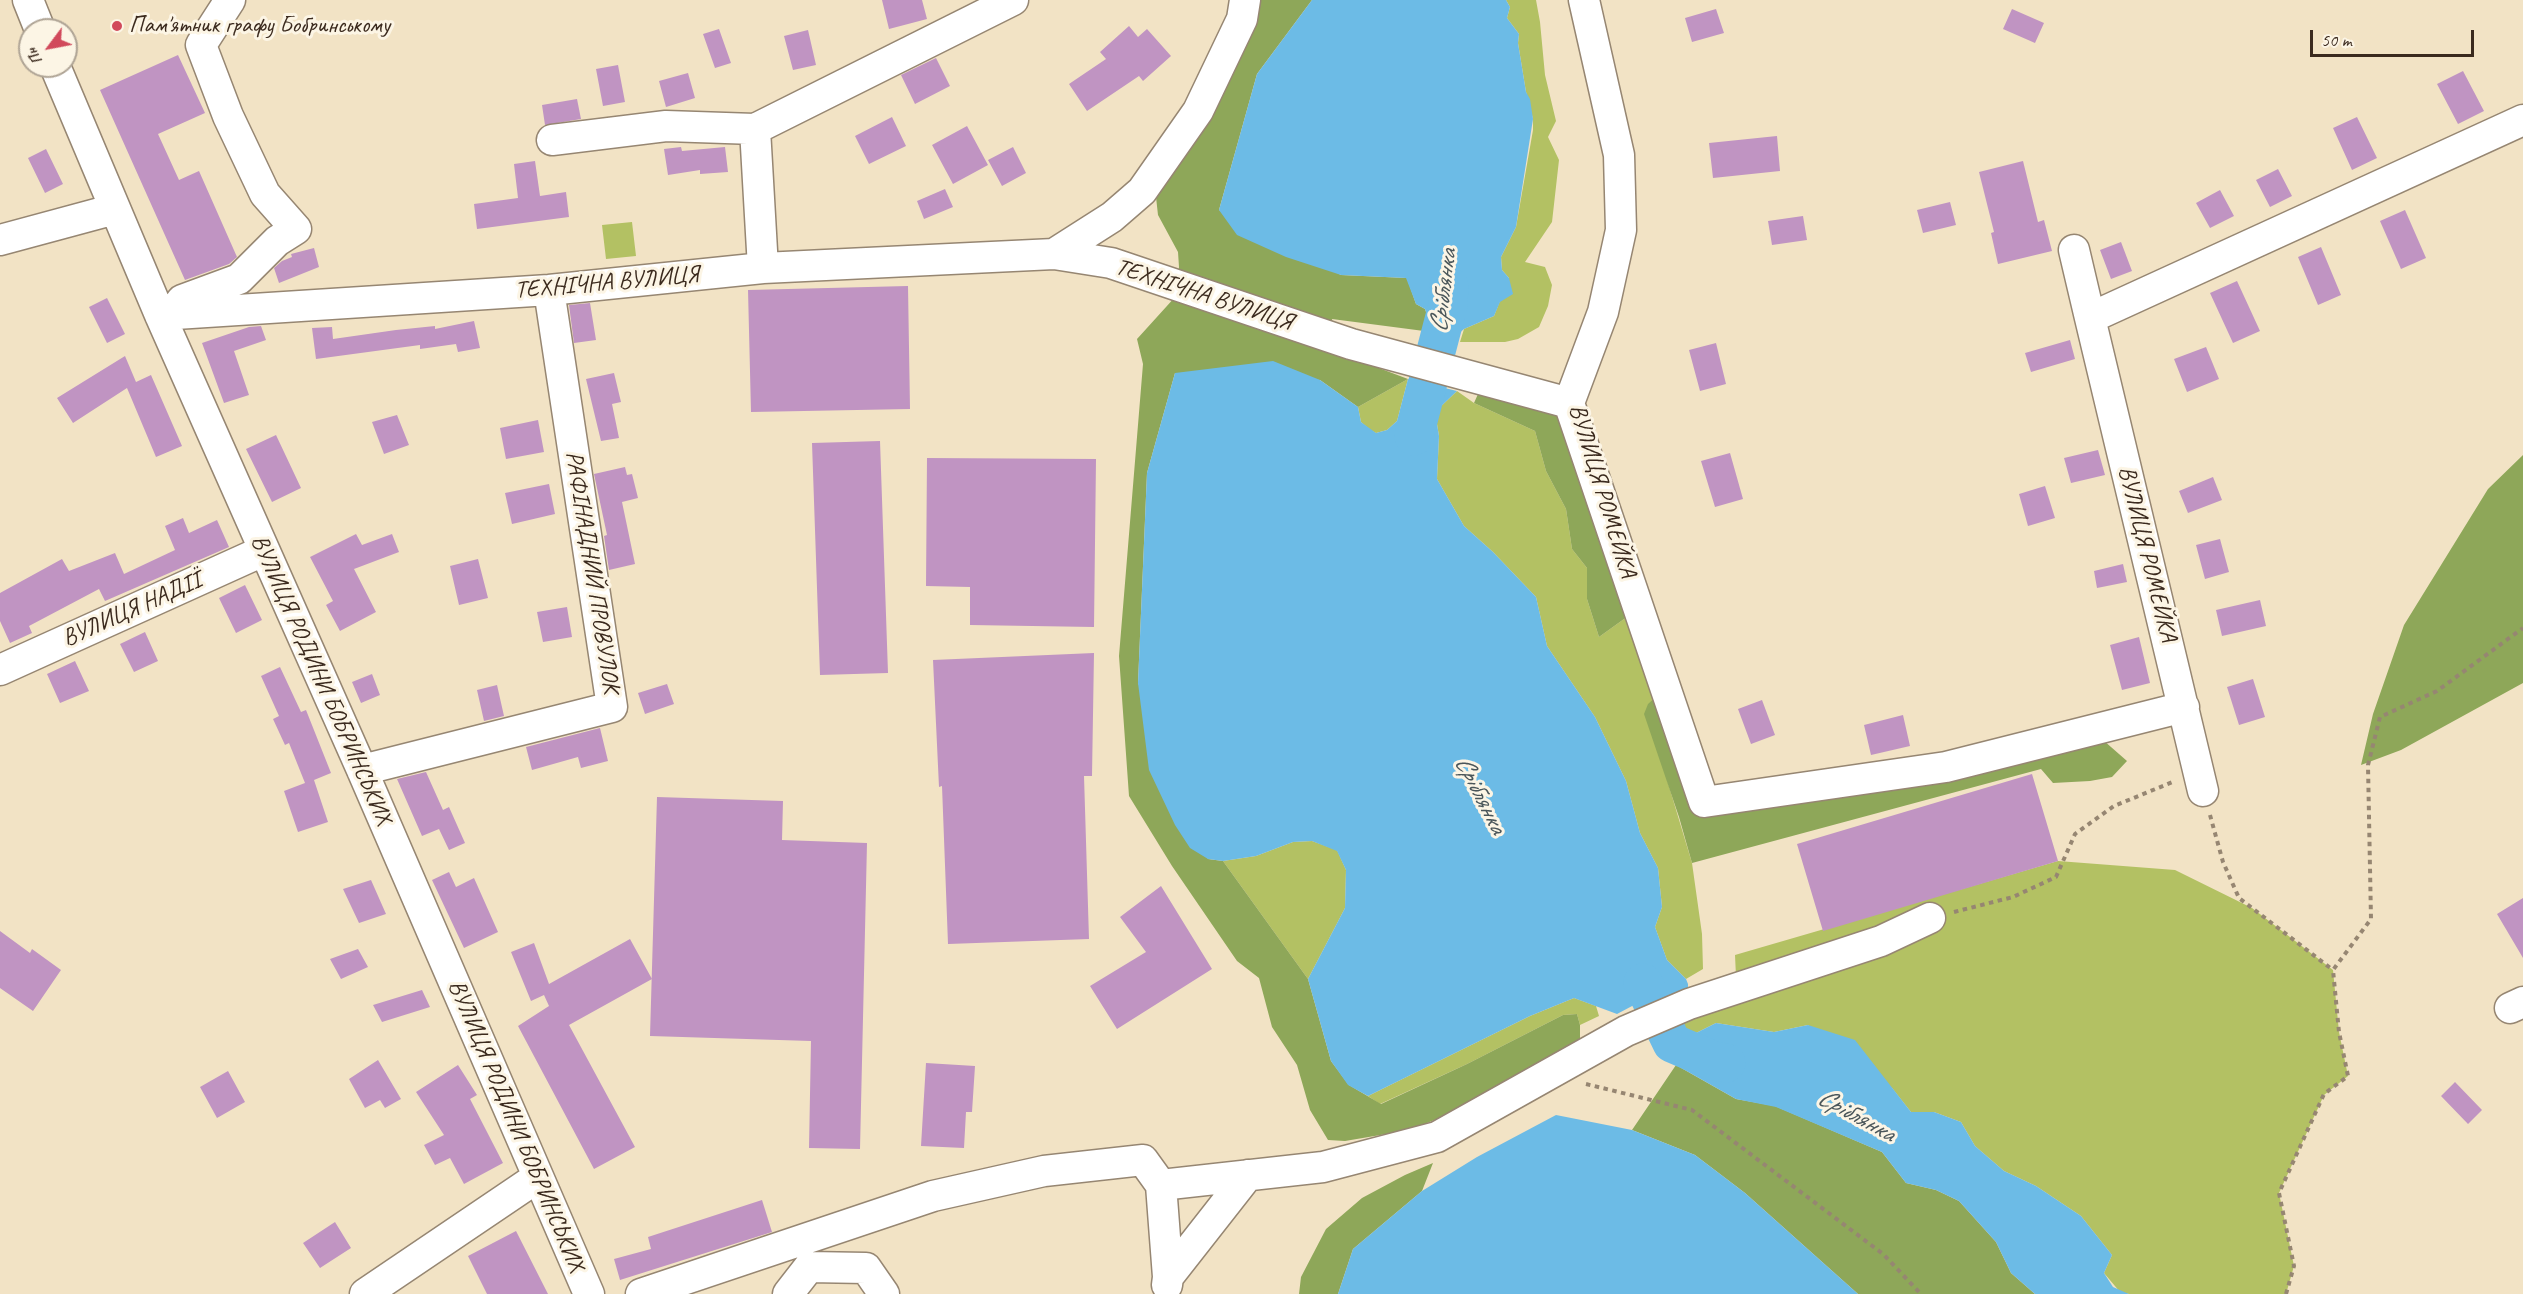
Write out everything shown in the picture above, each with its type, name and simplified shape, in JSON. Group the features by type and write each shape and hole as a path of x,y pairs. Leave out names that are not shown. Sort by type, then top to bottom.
{"street":[{"path":"28,0 35,18"},
{"path":"170,314 182,300 239,279 277,241 296,229 265,194 228,116 201,45 230,0"},
{"path":"552,140 666,126 755,129 1013,0"},
{"name":"ТЕХНІЧНА ВУЛИЦЯ","path":"1054,254 1112,217 1142,191 1198,111 1242,19 1245,0"},
{"name":"ВУЛИЦЯ РОМЕЙКА","path":"1584,0 1619,155 1621,230 1602,312 1569,403 1704,802 1946,767 2184,707"},
{"name":"ВУЛИЦЯ РОДИНИ БОБРИНСЬКИХ","path":"60,78 115,209 170,314 263,551 362,770 589,1294"},
{"path":"2090,318 2523,120"},
{"path":"755,129 764,268"},
{"path":"0,240 115,209"},
{"name":"ВУЛИЦЯ РОМЕЙКА","path":"2074,250 2201,781"},
{"name":"ТЕХНІЧНА ВУЛИЦЯ","path":"170,314 549,290 764,268 1054,254 1111,263 1351,344 1569,403"},
{"name":"РАФІНАДНИЙ ПРОВУЛОК","path":"362,770 612,707 549,290"},
{"name":"ВУЛИЦЯ НАДІЇ","path":"0,670 263,551"},
{"path":"1161,1185 1323,1167 1437,1137 1626,1031 1689,1004 1881,941 1930,918"},
{"path":"641,1294 933,1196 1044,1171 1143,1160 1161,1185 1167,1286"},
{"path":"1167,1286 1248,1175"},
{"path":"366,1294 538,1177"},
{"path":"788,1294 809,1267 866,1268 884,1294"}],"path":[{"path":"2286,1294 2294,1266 2279,1194 2324,1095 2348,1076 2339,1032 2333,970 2371,919 2367,765 2380,717 2437,691 2523,628"},
{"path":"1930,918 2013,897 2056,877 2075,834 2114,806 2201,781 2223,862 2239,898 2333,970"},
{"path":"1546,1074 1692,1110 1883,1254 1921,1294"}],"green space":[{"path":"1256,0 1312,0 1257,74 1219,210 1341,275 1407,278 1416,304 1425,309 1429,321 1424,331 1332,319 1339,353 1408,379 1358,407 1320,380 1175,373 1147,473 1138,683 1208,859 1223,861 1308,979 1331,1061 1349,1085 1381,1104 1467,1064 1563,1015 1577,1014 1580,1025 1580,1042 1466,1107 1410,1130 1345,1141 1328,1140 1310,1110 1297,1065 1272,1027 1259,978 1237,961 1172,866 1129,796 1119,656 1143,364 1137,339 1176,296 1179,267 1178,252 1158,215 1156,197"},
{"path":"1506,0 1536,0 1545,75 1556,121 1548,137 1559,160 1552,222 1525,262 1545,267 1552,285 1548,306 1539,327 1518,339 1505,342 1460,342 1464,329 1494,316 1509,278 1502,270 1501,257 1516,227 1533,130 1533,119 1518,43 1519,34 1507,18 1510,7"},
{"path":"632,222 636,256 606,259 602,225"},
{"path":"1408,379 1397,421 1387,430 1376,433 1361,422 1358,407"},
{"path":"1457,391 1474,403 1535,431 1546,471 1566,509 1572,549 1587,568 1587,599 1599,637 1631,614 1659,694 1659,753 1692,863 1702,934 1703,969 1686,979 1667,960 1655,927 1662,907 1658,868 1640,833 1626,781 1595,717 1547,646 1536,597 1493,552 1464,526 1437,479 1439,436 1435,412"},
{"path":"1478,394 1564,409 1631,614 1599,637 1587,599 1587,568 1572,549 1566,509 1546,471 1535,431 1474,403"},
{"path":"2523,455 2523,683 2401,750 2361,765 2373,714 2404,625 2488,489"},
{"path":"1659,694 1698,813 2103,740 2127,761 2112,777 2053,783 2041,769 1692,863 1644,714 1648,704"},
{"path":"1312,841 1337,850 1346,870 1345,908 1308,979 1223,861 1256,856 1293,842"},
{"path":"2058,861 2175,870 2252,908 2333,970 2339,1032 2348,1076 2324,1095 2279,1193 2294,1266 2286,1294 2129,1294 2120,1292 2104,1273 2112,1255 2081,1216 2036,1186 2004,1171 1975,1146 1961,1122 1934,1112 1911,1112 1892,1088 1808,1025 1774,1032 1716,1023 1692,1035 1676,1031 1681,1013 1737,998 1735,955"},
{"path":"1574,998 1596,1006 1599,1016 1580,1025 1577,1014 1563,1015 1467,1064 1380,1104 1368,1096 1530,1016"},
{"path":"1676,1065 1736,1099 1775,1106 1882,1152 1906,1183 1936,1190 1959,1201 1996,1242 2011,1273 2035,1294 1858,1294 1745,1193 1695,1155 1632,1130"},
{"path":"1433,1163 1422,1191 1353,1249 1338,1294 1299,1294 1301,1277 1326,1229 1362,1198"}],"water":[{"path":"1312,0 1506,0 1510,7 1507,18 1519,34 1518,43 1526,92 1530,99 1533,119 1516,227 1501,257 1502,270 1509,278 1513,294 1500,302 1494,316 1464,329 1449,342 1424,331 1429,321 1425,309 1416,304 1406,278 1341,275 1286,257 1237,235 1219,210 1257,74"},
{"path":"1273,361 1320,380 1358,407 1361,422 1376,433 1387,430 1397,421 1408,379 1457,391 1435,412 1439,436 1437,479 1464,526 1493,552 1536,597 1547,646 1595,717 1626,781 1640,833 1658,868 1662,907 1655,927 1667,960 1688,984 1688,990 1673,994 1671,1001 1643,1012 1634,1005 1617,1014 1574,998 1530,1016 1368,1096 1348,1085 1331,1061 1308,979 1345,908 1346,870 1337,851 1312,841 1293,842 1256,856 1223,861 1208,859 1190,848 1175,825 1149,770 1138,683 1147,473 1175,373"},
{"path":"1716,1023 1774,1032 1808,1025 1855,1040 1911,1112 1934,1112 1961,1122 1975,1146 2004,1171 2036,1186 2081,1216 2112,1255 2104,1273 2113,1287 2129,1294 2035,1294 2011,1273 1996,1242 1959,1201 1936,1190 1906,1183 1882,1152 1776,1107 1736,1099 1676,1065 1676,1031 1692,1035"},
{"path":"1556,1115 1632,1130 1695,1155 1745,1193 1858,1294 1338,1294 1353,1249 1422,1191 1477,1157"}],"building":[{"path":"882,0 922,0 927,19 889,29"},
{"path":"1716,9 1724,33 1692,42 1685,18"},
{"path":"2012,9 2044,23 2035,43 2003,29"},
{"path":"1129,26 1138,37 1147,29 1171,56 1143,81 1139,76 1087,111 1069,84 1106,59 1100,52"},
{"path":"719,29 731,63 715,68 703,34"},
{"path":"808,30 816,65 793,70 784,36"},
{"path":"178,55 205,113 158,134 179,180 199,171 237,257 229,264 185,280 100,90"},
{"path":"936,58 950,86 915,104 901,75"},
{"path":"618,65 625,102 603,106 596,69"},
{"path":"2463,71 2484,111 2458,124 2437,84"},
{"path":"688,73 695,98 666,107 659,81"},
{"path":"577,99 581,119 545,125 542,105"},
{"path":"892,117 906,146 869,164 855,136"},
{"path":"2357,117 2377,158 2352,170 2333,128"},
{"path":"967,126 988,165 953,184 932,145"},
{"path":"1777,136 1780,171 1713,178 1709,143"},
{"path":"681,147 682,151 725,147 728,172 700,174 700,170 668,175 664,149"},
{"path":"1013,147 1026,173 1002,186 988,160"},
{"path":"46,149 63,184 45,193 28,158"},
{"path":"535,161 540,196 566,192 569,217 477,229 474,204 518,198 514,164"},
{"path":"2023,161 2038,222 2044,220 2052,251 1998,264 1991,233 1994,232 1979,172"},
{"path":"2278,169 2292,196 2270,207 2256,180"},
{"path":"945,189 953,207 924,219 917,201"},
{"path":"2220,190 2234,216 2210,228 2196,203"},
{"path":"1950,202 1956,225 1923,233 1917,210"},
{"path":"2405,210 2426,258 2401,269 2380,221"},
{"path":"1803,216 1807,240 1772,245 1768,221"},
{"path":"2121,242 2132,271 2111,279 2100,250"},
{"path":"2321,247 2341,295 2318,305 2298,257"},
{"path":"314,248 319,267 279,283 274,268 282,261 292,257 291,254"},
{"path":"2237,281 2260,331 2233,343 2210,293"},
{"path":"908,286 910,409 751,412 748,290"},
{"path":"107,298 125,334 107,343 89,307"},
{"path":"590,303 596,340 574,343 569,305"},
{"path":"474,321 480,348 458,352 456,344 420,349 420,345 316,359 312,328 332,327 333,339 435,326 435,329"},
{"path":"261,326 266,340 234,351 249,395 224,403 202,343 249,327"},
{"path":"2070,340 2075,359 2031,372 2025,353"},
{"path":"1716,343 1726,384 1700,391 1689,350"},
{"path":"2206,347 2219,379 2187,392 2174,359"},
{"path":"125,356 136,382 151,375 182,446 156,457 127,388 73,423 57,398"},
{"path":"614,373 621,402 612,404 619,438 601,441 586,379"},
{"path":"397,415 409,445 384,454 372,422"},
{"path":"538,420 544,452 506,459 500,428"},
{"path":"276,435 301,488 272,502 246,449"},
{"path":"880,441 888,673 820,675 812,443"},
{"path":"2098,450 2105,475 2071,483 2064,458"},
{"path":"1730,453 1743,499 1715,507 1701,461"},
{"path":"927,458 1096,459 1094,627 970,625 970,587 926,586"},
{"path":"625,467 627,475 632,474 638,498 622,502 635,564 609,570 604,536 607,535 594,474"},
{"path":"2213,477 2222,500 2188,513 2179,491"},
{"path":"549,484 555,514 512,524 505,493"},
{"path":"2045,486 2055,518 2028,526 2019,494"},
{"path":"183,518 189,533 217,520 229,547 105,601 99,589 29,626 32,633 10,643 0,621 0,593 62,559 69,571 115,553 124,574 175,550 165,526"},
{"path":"356,534 362,545 392,534 399,552 354,569 376,612 340,631 326,605 333,601 310,557"},
{"path":"2220,539 2229,572 2205,579 2196,545"},
{"path":"478,559 488,598 459,605 450,566"},
{"path":"2123,564 2127,582 2097,588 2094,571"},
{"path":"245,585 262,620 236,633 219,598"},
{"path":"2260,600 2266,626 2222,636 2216,610"},
{"path":"567,607 572,637 543,642 537,612"},
{"path":"145,632 158,661 134,672 120,644"},
{"path":"2139,637 2150,683 2122,690 2110,645"},
{"path":"1094,653 1092,776 1084,776 1089,939 948,944 942,786 939,787 933,660"},
{"path":"75,661 89,691 60,703 47,674"},
{"path":"280,667 301,712 306,710 331,773 314,780 328,822 298,832 284,791 305,783 289,743 285,745 273,719 279,716 261,676"},
{"path":"372,674 380,695 361,703 352,682"},
{"path":"2253,679 2265,717 2239,725 2227,687"},
{"path":"667,684 674,704 645,714 638,693"},
{"path":"497,685 504,716 484,721 477,690"},
{"path":"1762,700 1775,735 1751,744 1738,709"},
{"path":"1903,715 1910,746 1871,755 1864,725"},
{"path":"600,728 608,761 581,768 578,757 532,770 526,747"},
{"path":"426,772 443,810 449,807 465,843 449,850 439,829 422,836 397,779"},
{"path":"2032,774 2058,861 1823,931 1797,844"},
{"path":"657,797 783,801 782,840 867,843 860,1149 809,1148 811,1041 650,1036"},
{"path":"449,872 456,887 474,878 498,932 464,948 432,880"},
{"path":"371,880 386,914 359,923 343,889"},
{"path":"1161,886 1212,969 1117,1029 1090,986 1146,952 1120,917"},
{"path":"2523,898 2523,958 2497,914"},
{"path":"0,931 30,953 32,949 61,970 33,1011 0,988"},
{"path":"630,939 652,979 569,1025 635,1147 594,1169 518,1026 549,1006 544,995 531,1001 511,952 534,943 549,984"},
{"path":"358,949 368,967 341,979 330,959"},
{"path":"422,990 430,1007 382,1022 373,1005"},
{"path":"378,1060 401,1099 385,1108 380,1100 365,1108 349,1079"},
{"path":"926,1063 975,1066 972,1112 966,1112 964,1148 921,1146"},
{"path":"458,1065 477,1095 470,1099 503,1163 464,1184 450,1158 435,1165 424,1145 444,1135 416,1092"},
{"path":"228,1071 245,1102 217,1118 200,1087"},
{"path":"2455,1082 2482,1110 2468,1124 2441,1096"},
{"path":"762,1200 772,1232 620,1280 614,1259 651,1249 648,1237"},
{"path":"335,1222 351,1248 320,1268 303,1243"},
{"path":"516,1231 548,1294 487,1294 468,1256"}],"waterway":[{"name":"Сріблянка","path":"1414,436 1448,305 1449,286"},
{"name":"Сріблянка","path":"1643,983 1672,1043 1714,1061 1726,1063"}],"place":[{"name":"Пам'ятник графу Бобринському","path":"117,26"}]}
